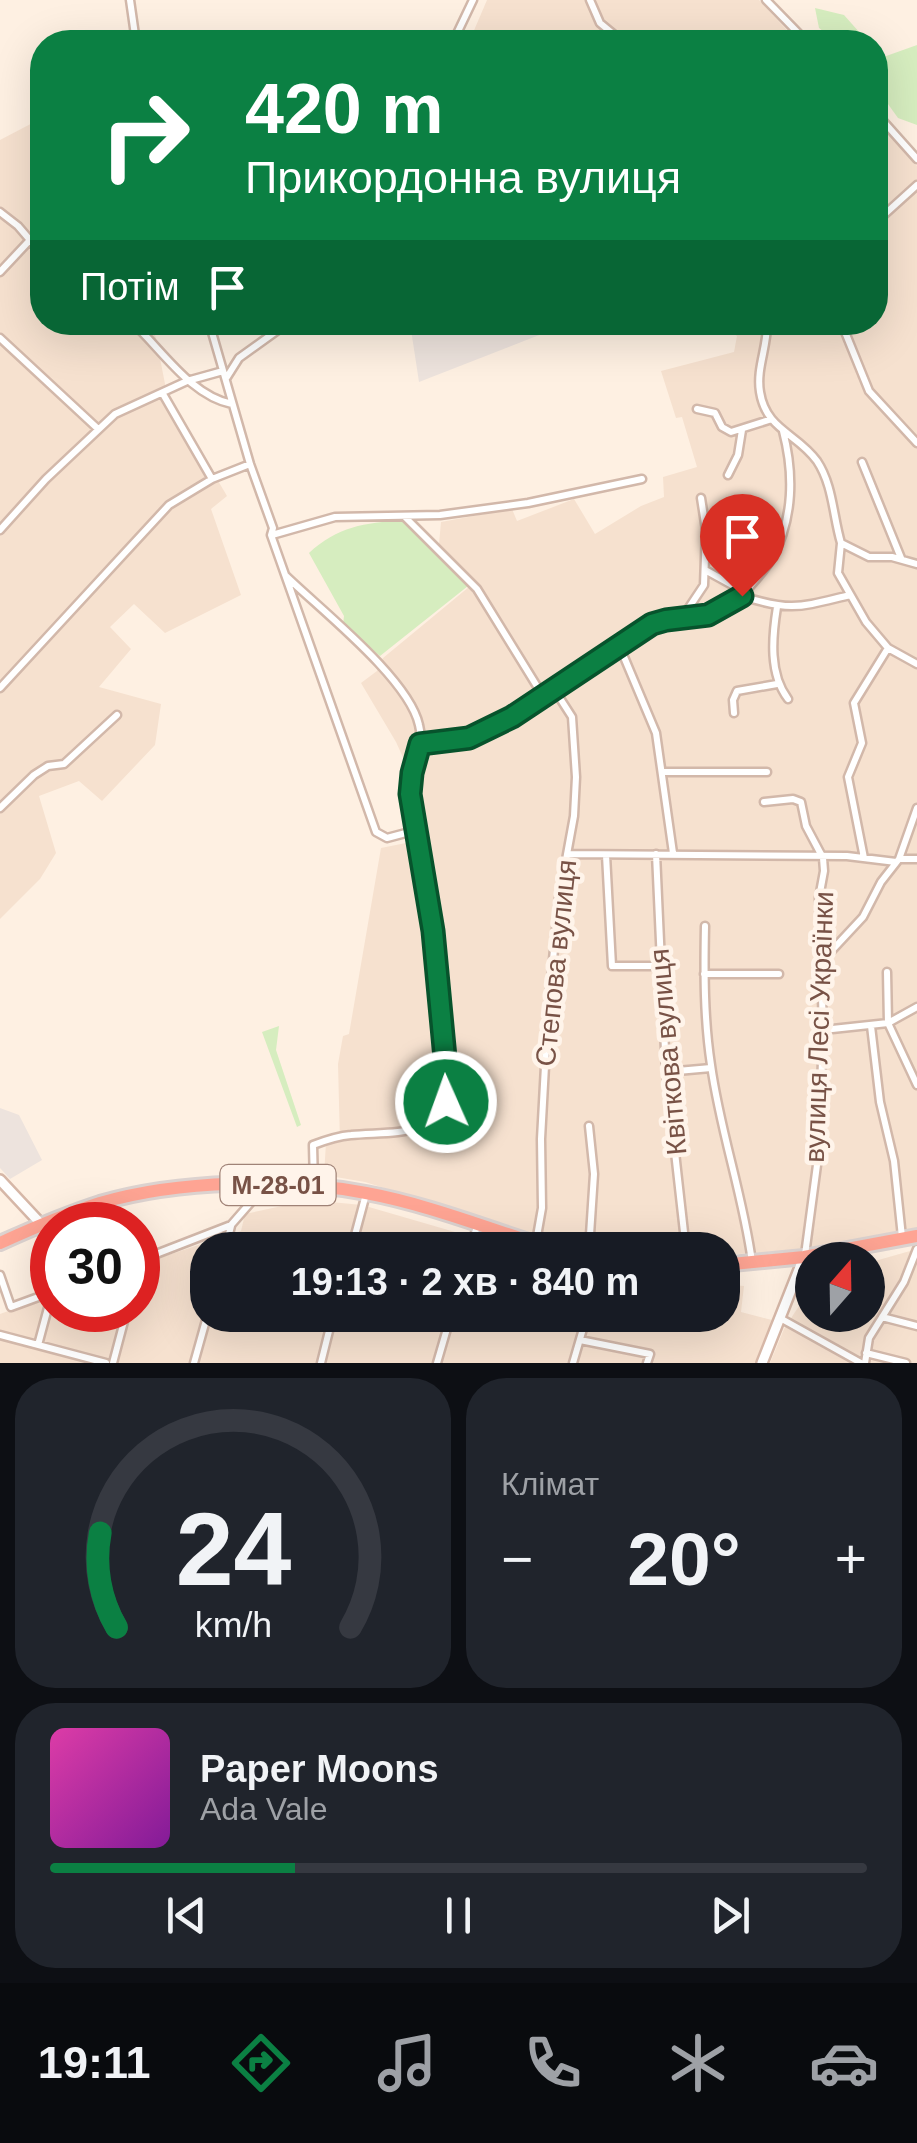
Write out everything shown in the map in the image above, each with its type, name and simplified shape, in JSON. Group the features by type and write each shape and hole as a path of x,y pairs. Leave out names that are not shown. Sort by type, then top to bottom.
{"highway":[{"name":"М-28-01","path":"112,1202 184,1188 314,1186 367,1193 499,1232"},
{"name":"М-28-01","path":"0,1243 30,1229"},
{"path":"885,1242 917,1236"},
{"path":"740,1264 795,1257"}],"main road":[{"path":"0,1180 30,1211"},
{"path":"762,1363 795,1279"}],"street":[{"path":"130,0 134,30"},
{"path":"461,30 473,0"},
{"path":"590,0 600,23 608,30"},
{"path":"766,0 795,30"},
{"path":"888,126 917,158"},
{"path":"888,211 917,185"},
{"path":"0,212 29,241 0,272"},
{"path":"145,335 187,381 232,404"},
{"path":"213,335 273,528 271,535 376,832 387,838 417,830"},
{"path":"0,530 115,414 187,381 225,375 239,358 271,335"},
{"path":"767,335 759,380 769,420 809,452 822,470 841,543 837,570 866,622 888,648 917,664"},
{"path":"846,335 869,391 917,443"},
{"path":"0,338 97,428"},
{"path":"163,394 212,478"},
{"path":"696,410 715,413 726,431 769,420"},
{"path":"728,476 738,454 742,430"},
{"path":"420,744 469,738 512,717 659,621 708,615 743,594 772,559 785,522 791,487 782,430"},
{"path":"862,462 901,559"},
{"path":"0,688 168,505 212,478 250,464"},
{"path":"271,535 335,517 440,515 642,479"},
{"path":"681,619 702,592 706,530 701,498"},
{"path":"404,516 478,589 542,696"},
{"path":"841,543 869,557 917,564"},
{"path":"705,570 743,594 777,607 792,608 850,595"},
{"path":"286,576 380,666 416,716 420,744 410,784 435,949 446,1102 436,1118 419,1130 347,1135 313,1145 314,1186"},
{"path":"777,607 777,684 788,699"},
{"path":"620,646 654,726 673,854"},
{"path":"864,858 848,777 862,743 854,703 888,648"},
{"path":"734,714 737,691 777,684"},
{"name":"Степова вулиця","path":"538,1232 548,1011 576,777 574,726 554,689"},
{"path":"0,808 34,775 48,766 64,764 116,714"},
{"path":"662,772 767,772"},
{"path":"764,802 801,802 806,826 823,858"},
{"path":"821,962 857,926 898,860 917,808"},
{"path":"567,854 917,860"},
{"name":"Квіткова вулиця","path":"656,854 666,1072 684,1232"},
{"path":"606,855 612,966 660,966"},
{"name":"вулиця Лесі Українки","path":"806,1242 819,1150 823,1030 819,898 823,858"},
{"path":"705,926 704,974 711,1068 746,1214 752,1263"},
{"path":"888,972 888,1022 917,1085"},
{"path":"704,974 779,974"},
{"path":"823,1030 871,1026 917,1008"},
{"path":"871,1026 880,1102 894,1161 902,1239"},
{"path":"666,1072 711,1068"},
{"path":"588,1126 594,1174 590,1232"},
{"path":"160,1254 231,1224 266,1185"},
{"path":"356,1232 367,1193"},
{"path":"229,1232 231,1224"},
{"path":"476,1232 478,1225"},
{"path":"885,1312 904,1282 917,1250"},
{"path":"0,1275 11,1307 30,1300"},
{"path":"780,1318 863,1363 873,1332"},
{"path":"885,1318 917,1326"},
{"path":"38,1345 41,1332"},
{"path":"0,1335 110,1363 120,1332"},
{"path":"194,1363 203,1332"},
{"path":"320,1363 329,1332"},
{"path":"437,1363 446,1332"},
{"path":"573,1363 582,1332"},
{"path":"580,1340 650,1354 647,1363"},
{"path":"866,1353 906,1363"}],"shaded area":[{"path":"487,0 759,0 787,30 474,30"},
{"path":"30,124 30,335 155,335 167,394 227,496 211,509 241,595 165,633 134,604 110,627 131,649 99,687 161,704 155,745 102,801 79,781 39,796 56,853 40,879 0,919 0,140"},
{"path":"888,134 917,166 917,1228 843,1242 795,1242 795,1250 740,1254 740,1232 524,1232 365,1182 324,1175 326,1143 340,1142 338,1064 343,1036 349,1034 381,848 426,839 416,786 396,742 361,683 377,671 383,658 475,582 439,544 441,522 512,509 517,521 574,499 595,534 664,497 663,477 697,467 682,417 676,418 661,371 734,352 736,335 888,335"},
{"path":"412,335 539,335 419,382"},
{"path":"0,1108 19,1115 42,1160 10,1179 0,1168"},
{"path":"310,1200 362,1205 455,1232 238,1232 245,1214"},
{"path":"190,1248 190,1332 740,1332 740,1286 744,1286 741,1312 772,1320 755,1363 0,1363 0,1314 30,1303 30,1332 160,1332 160,1258"},
{"path":"917,1249 917,1363 770,1363 795,1312 795,1332 885,1332 885,1258"}],"green space":[{"path":"815,8 844,15 857,30 822,30"},
{"path":"917,45 917,125 898,118 888,104 888,55"},
{"path":"402,521 468,586 380,656 343,625 344,616 309,553 330,537 352,528"},
{"path":"279,1026 276,1050 301,1125 297,1127 262,1032"}],"route":[{"path":"446,1102 433,931 410,794 420,744 469,738 512,717 652,624 708,615 742,596"}]}
